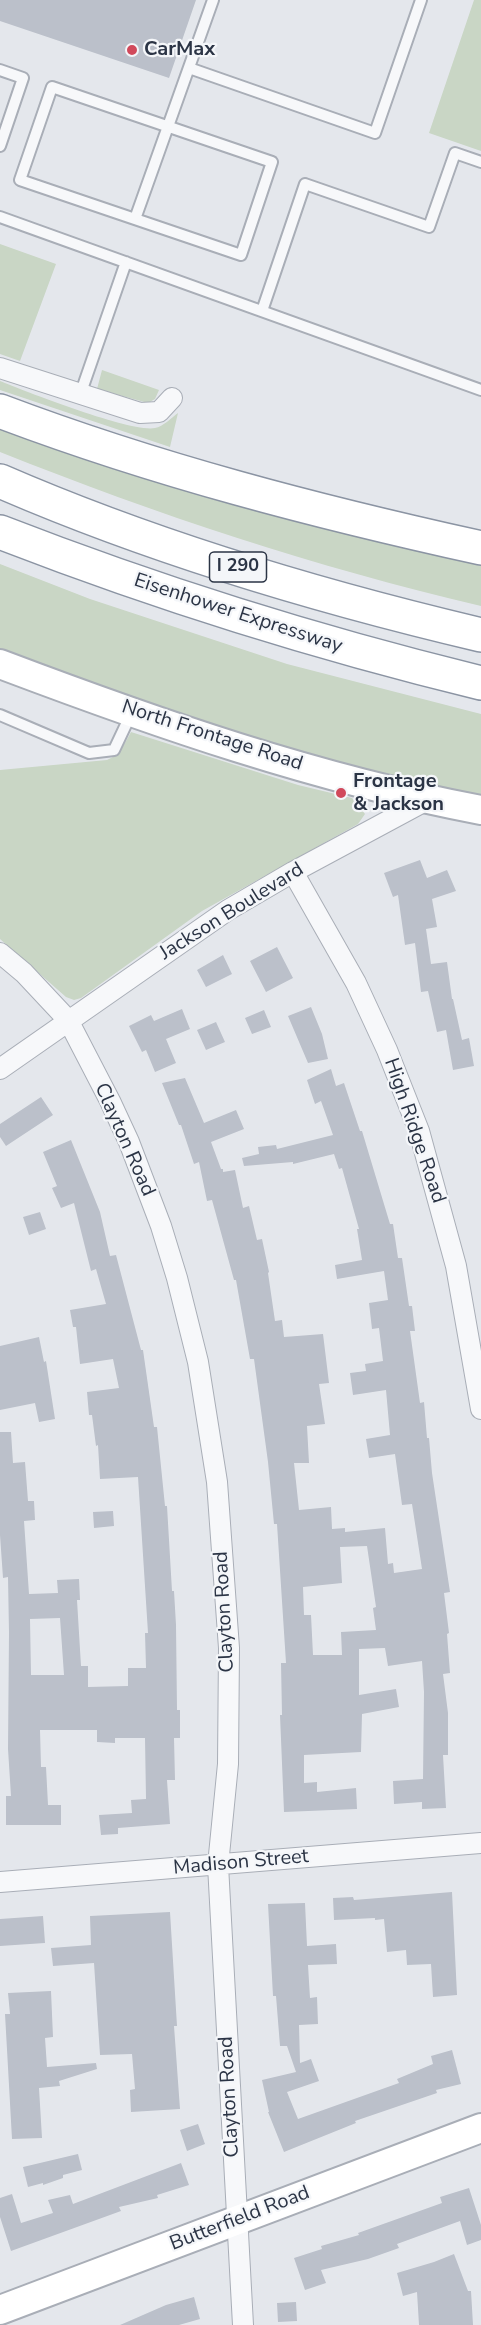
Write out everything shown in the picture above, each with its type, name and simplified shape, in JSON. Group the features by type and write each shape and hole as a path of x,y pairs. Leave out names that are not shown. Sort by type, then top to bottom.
{"highway":[{"path":"0,411 153,463 370,522 481,548"},
{"name":"I 290","path":"0,481 113,525 211,559 366,605 481,635"},
{"name":"Eisenhower Expressway","path":"0,532 75,561 268,626 382,659 481,683"}],"main road":[{"name":"North Frontage Road","path":"0,664 274,758 427,800"},
{"path":"427,800 481,810"},
{"name":"Butterfield Road","path":"0,2310 481,2128"}],"street":[{"path":"0,368 140,413 150,414 166,407 172,398"},
{"name":"Jackson Boulevard","path":"0,1069 183,939 293,872 427,800"},
{"name":"High Ridge Road","path":"293,872 356,983 387,1050 419,1131 456,1266 481,1409"},
{"name":"Clayton Road","path":"0,953 24,973 68,1020 129,1142 168,1247 198,1362 217,1482 229,1648 228,1764 218,1866 243,2325"},
{"name":"Madison Street","path":"0,1882 481,1843"}],"lane":[{"path":"135,219 213,0"},
{"path":"189,68 375,133 421,0"},
{"path":"0,70 23,78 0,146"},
{"path":"52,87 272,162 240,255 135,219 20,180 52,87"},
{"path":"262,311 305,184 429,227 455,153 481,162"},
{"path":"0,216 481,390"},
{"path":"81,395 126,262"},
{"path":"0,715 89,753 114,750 132,711"}],"green space":[{"path":"474,0 481,0 481,151 429,133"},
{"path":"0,244 56,264 20,361 0,354"},
{"path":"102,370 159,390 155,399 148,403 97,389"},
{"path":"0,381 103,418 143,428 158,427 178,413 170,447 0,390"},
{"path":"0,428 481,563 481,606 298,557 118,497 0,452"},
{"path":"0,564 90,599 287,664 481,714 481,797 357,767 196,720 0,650"},
{"path":"131,732 298,785 352,798 365,814 358,824 202,911 81,998 74,1000 66,997 0,939 0,770 107,760 119,754"}],"building":[{"name":"CarMax","path":"0,0 196,0 169,78 0,21"},
{"path":"420,860 427,878 447,870 456,891 432,899 437,927 426,929 431,964 447,962 452,999 462,1040 469,1038 474,1066 453,1070 446,1030 437,1032 428,991 421,992 415,943 405,945 398,895 393,897 384,873"},
{"path":"277,947 293,978 266,992 250,961"},
{"path":"223,955 232,974 206,987 197,970"},
{"path":"311,1007 322,1034 328,1059 308,1063 288,1016"},
{"path":"182,1009 190,1029 166,1039 176,1063 155,1072 146,1050 142,1052 129,1026 151,1015 154,1021"},
{"path":"264,1010 271,1027 252,1034 245,1018"},
{"path":"216,1022 225,1042 206,1050 197,1030"},
{"path":"331,1069 336,1086 344,1083 360,1131 362,1131 390,1224 393,1224 398,1258 402,1258 409,1306 412,1306 415,1331 410,1331 420,1403 424,1402 427,1438 429,1438 450,1592 444,1593 449,1633 447,1634 450,1673 443,1674 448,1713 448,1755 443,1755 446,1808 422,1809 422,1802 394,1804 393,1781 423,1779 424,1692 422,1661 388,1666 385,1648 359,1649 359,1695 396,1689 399,1707 362,1714 361,1752 304,1755 304,1783 317,1782 317,1792 356,1788 357,1809 284,1812 280,1715 282,1715 281,1663 286,1663 277,1524 274,1524 254,1359 250,1359 236,1280 234,1280 212,1200 207,1201 199,1162 194,1164 181,1125 179,1125 162,1083 185,1078 204,1123 236,1110 244,1129 211,1142 223,1172 235,1170 243,1208 249,1206 257,1240 262,1239 275,1321 282,1320 284,1337 323,1334 329,1383 319,1384 325,1424 307,1426 309,1463 294,1463 299,1510 331,1507 332,1529 345,1528 345,1532 385,1528 388,1564 393,1563 394,1573 422,1569 412,1504 402,1505 395,1454 369,1458 366,1439 390,1435 386,1390 353,1395 350,1373 366,1371 365,1364 383,1361 379,1328 372,1329 369,1303 388,1300 384,1271 337,1279 335,1265 362,1260 357,1229 359,1229 342,1168 339,1169 334,1154 293,1164 293,1162 244,1166 242,1158 259,1154 258,1147 276,1145 277,1149 333,1135 321,1101 315,1104 307,1080","holes":["367,1546 376,1607 373,1608 376,1630 341,1632 342,1655 313,1655 311,1615 304,1615 303,1587 342,1583 340,1547"]},
{"path":"41,1097 53,1115 6,1146 0,1137 0,1124"},
{"path":"71,1140 100,1212 110,1256 116,1255 141,1350 143,1350 154,1427 157,1427 165,1506 167,1506 176,1625 177,1710 180,1710 180,1738 174,1738 175,1780 167,1780 170,1824 118,1828 118,1834 101,1835 99,1815 132,1813 131,1800 146,1799 145,1738 115,1738 115,1743 97,1742 97,1730 40,1730 41,1767 46,1767 48,1805 61,1805 61,1825 6,1825 6,1796 11,1796 8,1749 9,1633 8,1577 3,1578 0,1535 0,1432 11,1432 13,1463 25,1462 28,1501 34,1501 35,1520 24,1521 29,1594 58,1593 57,1580 79,1579 80,1600 77,1600 81,1666 88,1666 88,1687 128,1686 128,1668 146,1668 145,1633 148,1633 138,1477 100,1479 98,1445 96,1446 92,1415 89,1415 87,1392 119,1388 113,1359 80,1364 76,1327 73,1327 70,1310 106,1304 96,1269 91,1271 74,1203 61,1208 52,1188 57,1186 43,1152","holes":["60,1618 64,1675 31,1675 30,1619"]},
{"path":"40,1212 46,1229 29,1235 23,1217"},
{"path":"39,1337 44,1362 46,1361 55,1419 39,1422 35,1403 0,1410 0,1346"},
{"path":"113,1511 114,1526 94,1528 93,1512"},
{"path":"452,1892 457,1995 433,1997 431,1964 407,1965 406,1950 387,1952 384,1919 334,1920 333,1898 353,1897 354,1900"},
{"path":"305,1903 307,1946 336,1944 337,1964 308,1965 310,1998 317,1997 318,2024 299,2025 300,2063 311,2059 319,2081 287,2092 298,2119 399,2083 397,2079 433,2064 431,2056 452,2050 461,2084 436,2090 437,2093 355,2121 356,2123 284,2152 268,2112 262,2080 296,2072 287,2046 280,2046 276,1996 273,1996 268,1904"},
{"path":"170,1912 180,2109 131,2112 130,2090 135,2089 132,2054 100,2055 94,1963 53,1966 51,1948 91,1945 90,1916"},
{"path":"43,1916 45,1943 0,1946 0,1919"},
{"path":"51,1991 53,2037 45,2038 47,2067 96,2063 97,2069 59,2081 60,2086 39,2088 42,2138 12,2139 5,2014 10,2014 8,1993"},
{"path":"198,2124 205,2144 187,2151 180,2130"},
{"path":"78,2154 82,2170 63,2175 63,2178 43,2185 43,2183 28,2187 23,2167"},
{"path":"181,2163 189,2185 157,2195 158,2198 119,2207 121,2211 11,2251 0,2217 0,2198 12,2194 21,2223 53,2213 48,2200 70,2195 73,2204"},
{"path":"469,2188 481,2225 481,2240 467,2245 460,2221 397,2244 399,2248 368,2259 321,2270 326,2283 305,2290 294,2258 322,2249 321,2246 359,2235 358,2233 442,2203 440,2197"},
{"path":"454,2254 468,2291 471,2291 473,2325 419,2325 417,2292 403,2296 397,2273"},
{"path":"194,2297 200,2319 179,2325 120,2325 166,2305"},
{"path":"296,2302 297,2321 278,2322 277,2303"}],"place":[{"name":"CarMax","path":"132,50"},
{"name":"Frontage & Jackson","path":"341,793"}]}
